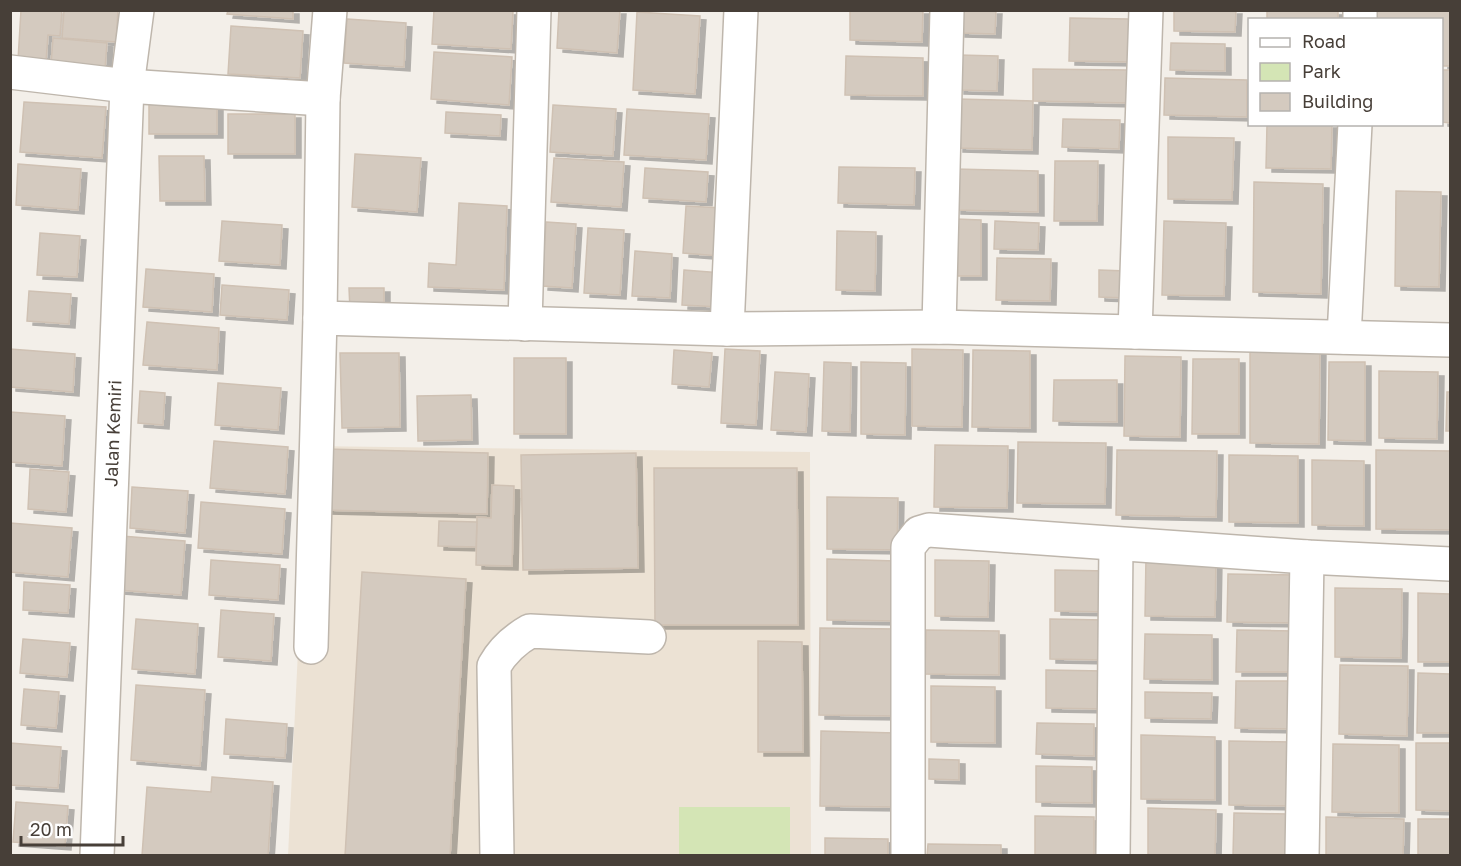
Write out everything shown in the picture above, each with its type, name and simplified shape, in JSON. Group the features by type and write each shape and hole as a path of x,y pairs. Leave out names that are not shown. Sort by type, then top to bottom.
{"street":[{"name":"Jalan Kemiri","path":"97,855 127,86 137,10"},
{"path":"311,647 323,99 330,10"},
{"path":"525,324 534,10"},
{"path":"727,329 741,10"},
{"path":"939,327 947,10"},
{"path":"1135,332 1146,10"},
{"path":"10,72 127,86 323,99"},
{"path":"1344,337 1355,126"},
{"path":"320,318 727,329 939,327 1450,340"},
{"path":"908,855 908,547 918,533 929,530 1307,557 1450,564"},
{"path":"1113,855 1116,544"},
{"path":"1302,855 1307,557"},
{"path":"497,855 494,666 500,654 514,640 530,631 649,638"}],"shaded area":[{"path":"308,446 810,452 811,855 288,856"}],"green space":[{"path":"679,807 790,807 790,855 679,855"}],"building":[{"path":"21,10 62,10 60,36 48,35 46,62 18,60"},
{"path":"64,10 118,10 116,42 62,38"},
{"path":"228,10 293,10 293,19 227,14"},
{"path":"434,10 513,11 511,49 432,44"},
{"path":"559,10 620,10 617,53 557,48"},
{"path":"850,10 923,10 922,42 850,40"},
{"path":"959,10 996,10 995,34 959,33"},
{"path":"1174,10 1236,10 1235,32 1174,31"},
{"path":"1267,10 1338,11 1338,18 1267,18"},
{"path":"1367,10 1450,10 1450,66 1443,66 1443,18 1367,18"},
{"path":"637,12 700,16 695,94 633,90"},
{"path":"1070,18 1129,19 1129,62 1069,61"},
{"path":"347,19 406,23 404,67 344,63"},
{"path":"231,26 303,31 300,78 228,74"},
{"path":"53,38 107,43 105,69 51,65"},
{"path":"1171,43 1225,44 1225,71 1170,70"},
{"path":"434,52 512,57 509,105 431,99"},
{"path":"959,55 998,56 997,91 958,90"},
{"path":"846,56 923,58 923,96 845,95"},
{"path":"1033,69 1128,70 1128,103 1033,101"},
{"path":"1443,70 1450,70 1450,123 1443,122"},
{"path":"1165,78 1247,80 1247,117 1164,115"},
{"path":"958,99 1033,101 1032,150 957,148"},
{"path":"149,100 217,100 217,134 149,134"},
{"path":"24,102 106,107 102,158 20,152"},
{"path":"553,105 616,109 613,156 550,152"},
{"path":"627,109 709,114 706,160 624,155"},
{"path":"446,112 501,115 500,136 445,133"},
{"path":"228,114 295,114 295,154 228,154"},
{"path":"1063,119 1120,120 1119,149 1062,147"},
{"path":"1267,126 1332,126 1331,169 1266,168"},
{"path":"1168,137 1234,138 1232,200 1168,199"},
{"path":"355,154 421,158 417,212 352,207"},
{"path":"159,156 204,156 205,201 160,201"},
{"path":"554,158 624,162 621,207 551,202"},
{"path":"1055,161 1098,161 1097,221 1054,221"},
{"path":"18,164 81,169 78,210 16,205"},
{"path":"839,167 915,168 914,205 838,203"},
{"path":"645,168 708,172 706,202 643,198"},
{"path":"955,169 1038,171 1038,212 955,210"},
{"path":"1254,182 1323,184 1321,294 1253,292"},
{"path":"1396,191 1441,192 1439,287 1395,286"},
{"path":"459,203 507,206 504,290 428,287 429,263 456,265"},
{"path":"686,206 723,208 720,256 683,253"},
{"path":"956,219 981,220 981,276 955,276"},
{"path":"222,221 282,225 280,265 219,261"},
{"path":"995,221 1039,223 1038,250 994,249"},
{"path":"1164,221 1226,223 1224,296 1162,295"},
{"path":"546,222 576,224 572,288 542,286"},
{"path":"588,228 624,230 620,295 584,293"},
{"path":"837,231 876,232 875,291 836,290"},
{"path":"40,233 80,236 77,277 37,275"},
{"path":"635,251 672,254 670,298 632,296"},
{"path":"997,258 1051,259 1050,301 996,300"},
{"path":"146,269 214,274 212,312 143,307"},
{"path":"684,270 722,273 720,307 682,305"},
{"path":"1099,270 1127,271 1126,298 1099,297"},
{"path":"222,285 289,290 287,320 220,315"},
{"path":"349,288 384,288 384,310 350,310"},
{"path":"29,291 71,294 69,324 27,321"},
{"path":"147,322 219,328 217,370 143,365"},
{"path":"1250,347 1320,348 1319,444 1250,443"},
{"path":"10,349 75,354 73,392 10,387"},
{"path":"725,349 760,351 756,425 721,423"},
{"path":"912,349 963,350 962,427 912,426"},
{"path":"674,350 712,353 709,387 672,384"},
{"path":"973,350 1030,351 1030,428 972,427"},
{"path":"340,353 399,353 400,427 342,428"},
{"path":"1125,356 1181,357 1180,437 1124,436"},
{"path":"514,358 566,358 566,434 514,434"},
{"path":"1193,359 1239,359 1239,434 1192,434"},
{"path":"824,362 851,363 850,432 822,431"},
{"path":"861,362 906,363 905,435 861,434"},
{"path":"1329,362 1365,362 1365,441 1328,440"},
{"path":"1379,371 1438,372 1437,439 1379,438"},
{"path":"775,372 809,374 806,432 771,430"},
{"path":"1054,380 1117,380 1117,422 1053,421"},
{"path":"218,383 281,388 278,430 215,425"},
{"path":"140,391 165,393 163,425 138,423"},
{"path":"1447,392 1450,392 1450,431 1446,431"},
{"path":"471,395 472,440 418,441 417,396"},
{"path":"10,412 65,416 62,466 10,462"},
{"path":"214,441 288,447 285,494 210,488"},
{"path":"1018,442 1106,443 1105,504 1017,503"},
{"path":"935,445 1008,446 1007,508 934,507"},
{"path":"325,449 488,453 487,514 324,510"},
{"path":"1117,450 1217,451 1216,517 1116,515"},
{"path":"1376,450 1450,451 1450,530 1376,529"},
{"path":"636,453 638,568 523,570 521,455"},
{"path":"1229,455 1298,456 1298,523 1229,522"},
{"path":"1312,460 1364,461 1364,526 1312,525"},
{"path":"654,468 797,468 798,625 655,625"},
{"path":"30,469 69,472 66,512 28,509"},
{"path":"492,485 514,486 512,566 476,565 477,517 491,518"},
{"path":"132,487 188,491 185,533 130,528"},
{"path":"827,497 898,498 897,550 827,549"},
{"path":"201,502 285,509 282,554 198,548"},
{"path":"439,521 477,522 476,547 438,546"},
{"path":"10,523 72,528 68,577 10,572"},
{"path":"121,536 185,541 181,595 118,590"},
{"path":"1146,556 1216,558 1215,617 1145,616"},
{"path":"827,559 896,561 895,621 827,620"},
{"path":"211,560 280,565 278,600 209,595"},
{"path":"935,560 989,561 988,617 935,616"},
{"path":"1055,570 1108,571 1108,612 1055,611"},
{"path":"362,572 466,579 450,856 345,856"},
{"path":"1228,574 1297,575 1297,623 1227,622"},
{"path":"24,582 70,585 68,613 23,610"},
{"path":"1335,588 1402,589 1401,658 1335,657"},
{"path":"1418,593 1450,594 1450,662 1418,662"},
{"path":"221,610 274,614 271,661 218,657"},
{"path":"136,619 198,624 195,674 132,669"},
{"path":"1050,619 1104,620 1103,660 1050,659"},
{"path":"820,628 896,629 895,716 819,715"},
{"path":"926,630 999,631 999,675 925,674"},
{"path":"1237,630 1296,631 1295,672 1236,672"},
{"path":"1145,634 1212,635 1212,680 1144,679"},
{"path":"23,639 70,643 67,677 20,673"},
{"path":"758,641 802,642 803,752 758,752"},
{"path":"1340,665 1408,666 1407,736 1339,734"},
{"path":"1046,670 1104,671 1104,709 1046,708"},
{"path":"1418,673 1450,674 1450,733 1417,733"},
{"path":"1236,681 1293,681 1292,729 1235,728"},
{"path":"136,685 205,690 200,766 131,760"},
{"path":"931,686 995,687 995,743 931,742"},
{"path":"24,689 59,692 56,728 21,725"},
{"path":"1145,692 1212,693 1211,719 1145,718"},
{"path":"226,719 287,724 285,758 224,754"},
{"path":"1037,723 1094,724 1094,756 1036,754"},
{"path":"821,731 895,733 894,807 820,806"},
{"path":"1141,735 1215,737 1215,800 1141,799"},
{"path":"1229,741 1292,742 1291,806 1229,805"},
{"path":"10,743 61,747 58,788 10,785"},
{"path":"1416,743 1450,743 1450,811 1416,810"},
{"path":"1333,744 1399,745 1399,813 1332,812"},
{"path":"929,759 959,760 959,780 929,779"},
{"path":"1036,766 1092,767 1092,803 1036,802"},
{"path":"212,777 273,782 268,856 142,856 147,787 211,792"},
{"path":"16,802 68,806 65,846 13,842"},
{"path":"1148,808 1216,810 1215,856 1148,856"},
{"path":"1234,813 1288,814 1287,856 1233,856"},
{"path":"1035,816 1094,817 1094,856 1035,856"},
{"path":"1326,817 1404,819 1403,856 1326,856"},
{"path":"1418,819 1450,819 1450,856 1418,856"},
{"path":"825,838 888,839 888,856 825,856"},
{"path":"928,844 1001,845 1001,856 927,856"}]}
